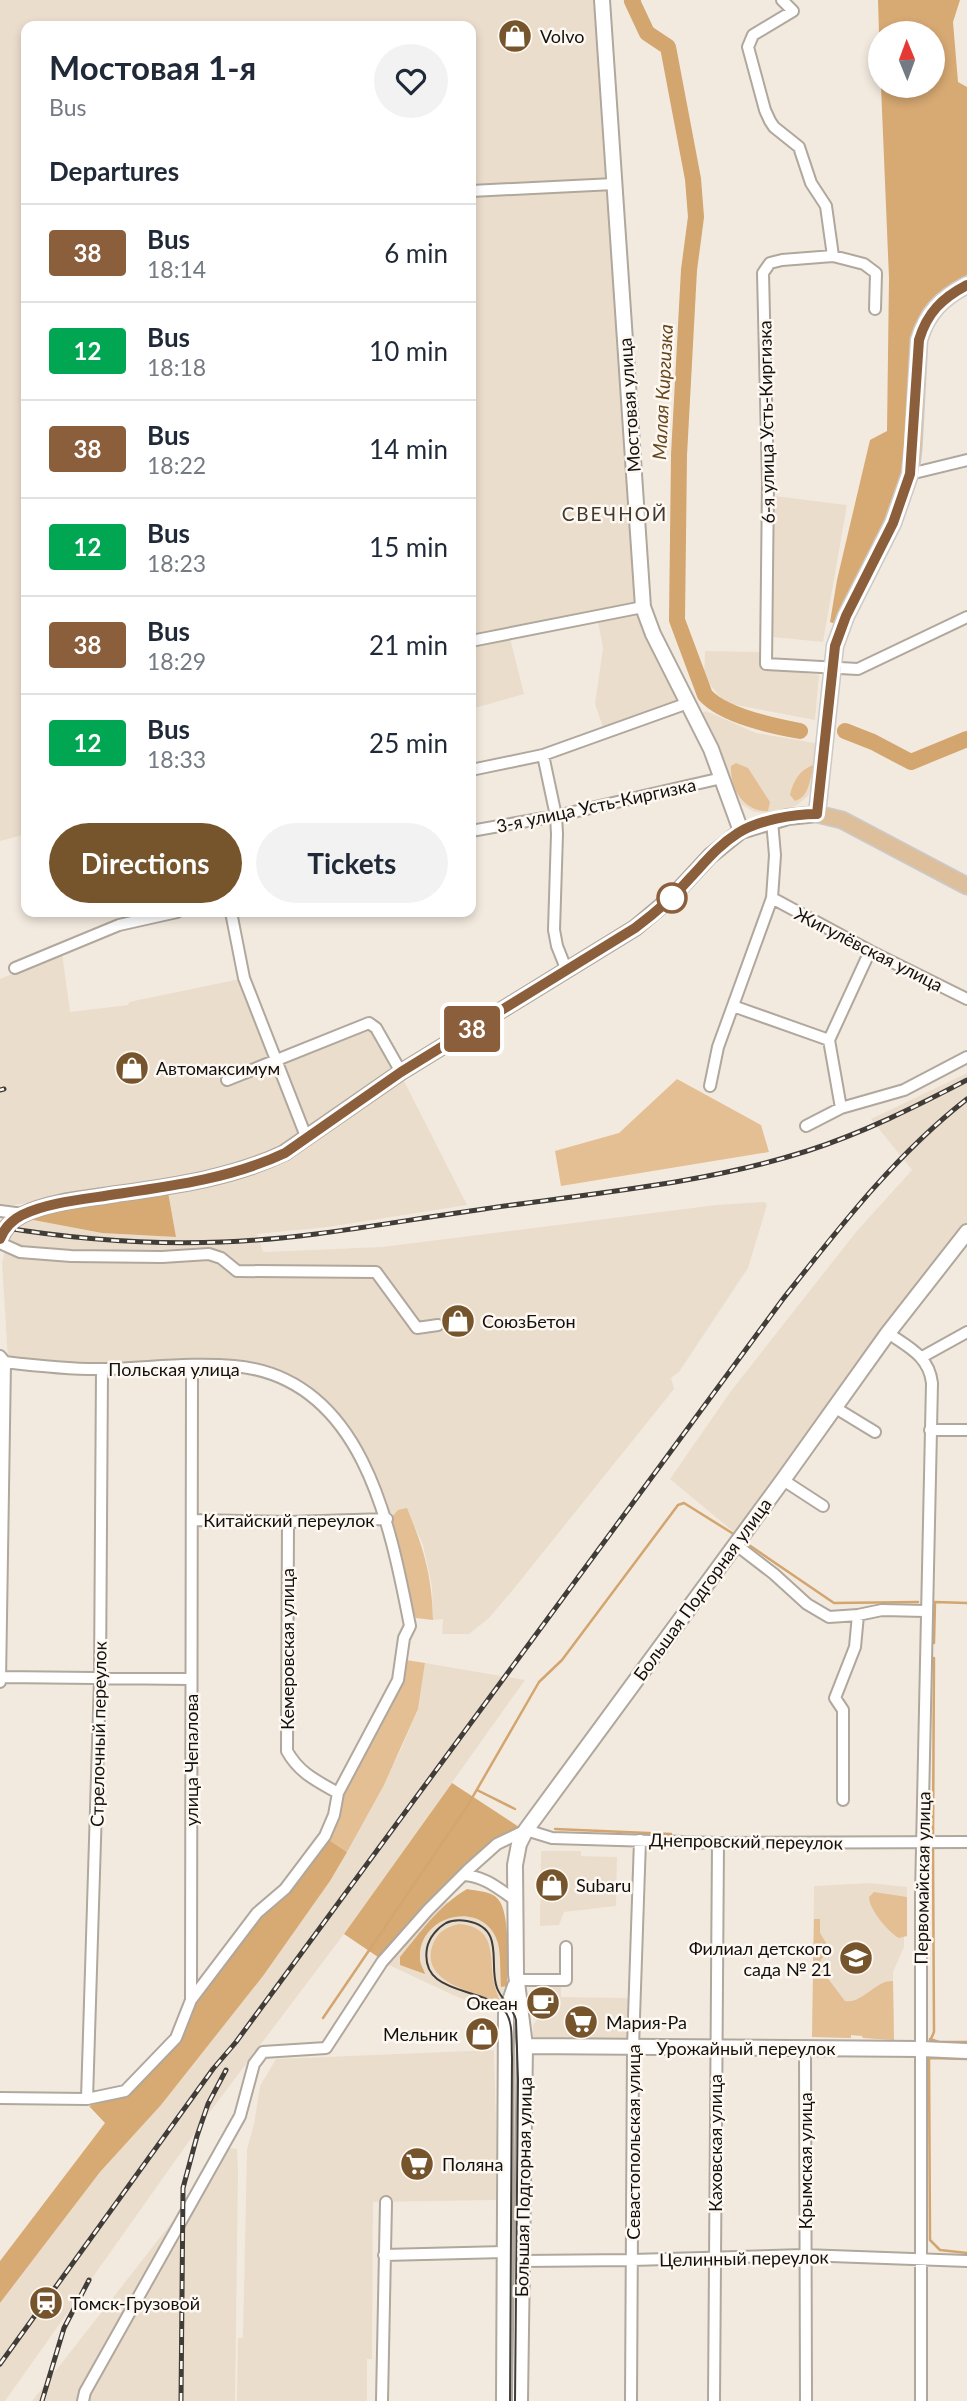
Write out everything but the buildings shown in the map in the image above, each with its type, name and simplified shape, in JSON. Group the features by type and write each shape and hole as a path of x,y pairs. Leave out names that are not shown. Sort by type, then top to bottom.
{"main road":[{"name":"Мостовая улица","path":"602,0 643,607 653,634 711,749 741,831"},
{"path":"817,814 835,646 846,616 893,523 910,474 919,340 924,323 937,306 967,285"},
{"path":"0,1241 14,1220 23,1214 66,1202 195,1181 233,1172 265,1162 307,1139 401,1072 567,971 654,914 710,856 741,831 798,815 817,814 842,820 967,886"},
{"name":"Большая Подгорная улица","path":"520,2401 525,2046 517,1977 515,1865 519,1844 526,1830 888,1333 967,1232"},
{"name":"Большая Подгорная улица","path":"504,2401 506,2013 517,1977"},
{"path":"506,2013 516,2011 523,2017"},
{"name":"Урожайный переулок","path":"525,2046 967,2051"}],"street":[{"path":"782,0 793,11 753,35 748,47 770,121 780,132 796,142 811,183 826,206 833,257"},
{"path":"476,191 614,184"},
{"name":"6-я улица Усть-Киргизка","path":"832,667 766,664 768,482 763,272 770,263 782,260 833,257 864,264 876,273 875,309"},
{"path":"910,474 967,460"},
{"path":"476,641 643,607"},
{"path":"832,667 858,669 967,617"},
{"path":"476,769 543,755 688,703"},
{"path":"543,755 556,816 558,856 553,916 557,946 567,971"},
{"name":"3-я улица Усть-Киргизка","path":"476,830 556,816 722,778"},
{"path":"709,1086 718,1047 772,898 775,855 772,821"},
{"name":"Жигулёвская улица","path":"772,898 967,999"},
{"path":"15,968 119,925 155,917"},
{"path":"232,917 244,978 307,1139"},
{"path":"841,1108 829,1040 870,951"},
{"path":"733,1006 829,1040"},
{"path":"227,1080 369,1023 376,1028 401,1072"},
{"path":"806,1126 841,1108 904,1090 967,1057"},
{"path":"0,1211 23,1214"},
{"path":"0,1241 20,1252 71,1256 162,1257 209,1254 221,1258 237,1270 376,1272 416,1328 438,1325"},
{"path":"888,1333 922,1357 967,1332"},
{"name":"Первомайская улица","path":"921,2401 920,1895 932,1383 929,1368 922,1357"},
{"path":"0,1682 3,1359"},
{"name":"Польская улица","path":"3,1359 102,1369 234,1366 273,1373 303,1389 337,1421 369,1473 387,1519 410,1626 404,1638 398,1680 338,1793 334,1815 325,1836 285,1889 257,1913 191,2000"},
{"name":"улица Чепалова","path":"0,2098 87,2099 125,2091 176,2038 191,2000 192,1366"},
{"name":"Стрелочный переулок","path":"87,2099 100,1679 102,1369"},
{"path":"834,1407 875,1432"},
{"path":"930,1430 967,1430"},
{"path":"783,1479 823,1506"},
{"name":"Китайский переулок","path":"192,1520 288,1522 387,1519"},
{"name":"Кемеровская улица","path":"288,1522 287,1751 295,1765 304,1773 338,1793"},
{"path":"735,1544 807,1604 829,1617 882,1610 925,1611"},
{"path":"843,1800 843,1710 835,1698 855,1647 858,1615"},
{"path":"0,1677 191,1679"},
{"path":"83,2401 92,2379 240,2116 254,2064 262,2052 326,2048 382,1962 428,1910 497,1844 526,1830"},
{"name":"Днепровский переулок","path":"526,1830 552,1838 718,1843 967,1842"},
{"name":"Севастопольская улица","path":"631,2401 633,2047 640,1840"},
{"name":"Каховская улица","path":"714,2401 718,1843"},
{"path":"463,1875 491,1882 515,1900"},
{"path":"517,1977 566,1980 566,1947"},
{"name":"Крымская улица","path":"805,2048 806,2401"},
{"path":"382,2401 386,2202"},
{"path":"384,2255 505,2252"},
{"name":"Целинный переулок","path":"521,2260 804,2255 967,2261"}],"shaded area":[{"path":"0,0 595,0 638,604 476,636 476,21 21,21 21,835 0,841"},
{"path":"878,0 960,0 953,22 958,82 967,87 967,275 934,297 919,317 912,346 911,435 904,473 880,540 838,625 830,622 837,580 870,440 887,431 889,278 882,98 945,98 945,21 879,21"},
{"path":"775,496 847,505 823,642 772,637"},
{"path":"641,612 681,701 604,730 595,704 603,648 598,622"},
{"path":"510,638 524,694 476,708 476,645"},
{"path":"705,651 761,652 763,667 819,675 815,720 725,703 704,677"},
{"path":"706,711 756,733 821,744 814,781 808,796 796,806 769,813 754,812 742,805 700,714"},
{"path":"736,763 748,768 770,802 768,811 752,808 740,798 731,775 731,766"},
{"path":"814,765 807,791 795,801 790,795 795,780 805,769"},
{"path":"62,953 70,1012 128,1005 129,1002 240,979 301,1138 281,1152 180,1181 0,1207 0,979"},
{"path":"370,1026 396,1069 308,1132 280,1063"},
{"path":"967,1073 967,1224 885,1329 735,1533 670,1479 731,1391 856,1232 912,1170 871,1119"},
{"path":"402,1077 467,1205 328,1227 257,1234 263,1252 382,1247 716,1205 765,1202 767,1205 748,1268 679,1372 671,1378 674,1389 512,1591 489,1618 469,1634 442,1634 443,1619 433,1620 432,1587 423,1545 407,1509 391,1518 371,1471 341,1418 306,1386 273,1369 234,1362 101,1365 8,1360 2,1263 8,1237 19,1224 28,1219 102,1233 176,1237 168,1192 259,1169"},
{"path":"677,1079 761,1125 769,1152 561,1186 555,1151 619,1133"},
{"path":"168,1192 176,1237 102,1233 28,1219 65,1208"},
{"path":"407,1508 426,1563 433,1620 416,1618 411,1610 391,1518 398,1510"},
{"path":"406,1660 425,1663 418,1709 384,1785 347,1852 329,1840 344,1795"},
{"path":"425,1663 525,1680 344,1934 209,2113 5,2401 0,2401 0,2303 99,2173 161,2105 263,1976 330,1881 401,1749 418,1709"},
{"path":"452,1783 519,1827 462,1870 378,1957 344,1934"},
{"path":"329,1840 347,1852 330,1881 263,1976 161,2105 100,2172 0,2303 0,2261 105,2123 89,2106 125,2095 180,2041 196,2002 261,1918"},
{"path":"541,1851 581,1851 581,1856 617,1857 616,1906 564,1912 559,1925 540,1926"},
{"name":"Филиал детского сада № 21","path":"870,1883 907,1887 907,1936 904,1936 904,1947 893,1972 894,2040 851,2035 851,2038 812,2037 814,1886"},
{"path":"467,1889 492,1894 502,1906 507,1941 507,1986 501,1987 499,1948 491,1929 480,1920 467,1916 440,1922 429,1931 422,1944 420,1959 425,1974 400,1965 400,1957 430,1920"},
{"path":"874,1892 907,1897 907,1936 899,1938 880,1920 870,1902 869,1897"},
{"path":"444,1901 506,1929 510,1988 503,2015 389,1965"},
{"path":"814,1919 820,1919 820,1933 830,1949 821,1960 820,1968 845,2001 858,1999 880,1984 893,1981 894,2040 851,2035 851,2038 812,2037"},
{"path":"459,1924 479,1930 488,1942 500,2004 453,1985 435,1970 431,1960 436,1938 445,1929"},
{"path":"541,1983 561,1983 561,1997 631,1998 628,2041 545,2040 533,2037 533,2025 540,2015"},
{"path":"494,2050 498,2200 373,2202 372,2359 367,2359 367,2401 237,2401 238,2338 243,2338 247,2149 260,2086 276,2059"},
{"path":"230,2148 237,2149 238,2172 235,2401 32,2401"}],"waterway":[{"name":"Малая Киргизка","path":"633,0 647,33 668,47 693,179 696,217 689,270 679,455 677,620 705,695 736,714 800,731"},
{"name":"Малая Киргизка","path":"845,731 911,762 967,739"},
{"path":"323,2018 468,1805 539,1682 562,1660 678,1505 684,1503 732,1533"},
{"path":"746,1543 834,1603 918,1602"},
{"path":"935,1602 967,1603"},
{"path":"934,1643 935,1602"},
{"path":"933,1840 934,1658"},
{"path":"477,1790 515,1809"},
{"path":"555,1829 671,1834"},
{"path":"930,2041 934,2032 933,1847"},
{"path":"930,2039 939,2042 967,2042"},
{"path":"929,2057 930,2240 940,2250 967,2253"},
{"path":"929,2058 967,2059"}],"tram line":[{"path":"510,2401 511,2026 504,2010 494,2002 454,1988 433,1975 427,1963 428,1944 440,1928 454,1921 467,1921 487,1931 493,1948 497,1988 516,2020 518,2080 515,2401"}],"railway":[{"path":"0,1227 138,1242 255,1240 688,1180 768,1162 828,1144 869,1128 967,1080"},
{"path":"0,1090 4,1089"},
{"path":"0,2364 213,2069 236,2042 783,1299 892,1168 967,1099"},
{"path":"181,2401 183,2188 208,2104 226,2070"},
{"path":"42,2401 64,2328 89,2280"}],"bus line":[{"name":"38","path":"0,1239 14,1220 23,1214 66,1202 195,1181 233,1172 285,1153 401,1072 635,928 672,897 724,843 741,831 798,815 817,814 835,646 846,616 893,523 910,474 919,340 924,323 937,306 967,285"}],"place":[{"name":"Volvo","path":"515,36"},
{"name":"Автомаксимум","path":"132,1068"},
{"name":"СоюзБетон","path":"458,1321"},
{"name":"Subaru","path":"552,1885"},
{"name":"Филиал детского сада № 21","path":"856,1958"},
{"name":"Океан","path":"543,2003"},
{"name":"Мария-Ра","path":"581,2022"},
{"name":"Мельник","path":"482,2034"},
{"name":"Поляна","path":"417,2164"},
{"name":"Томск-Грузовой","path":"46,2303"}],"district":[{"name":"СВЕЧНОЙ","path":"615,513"}]}
